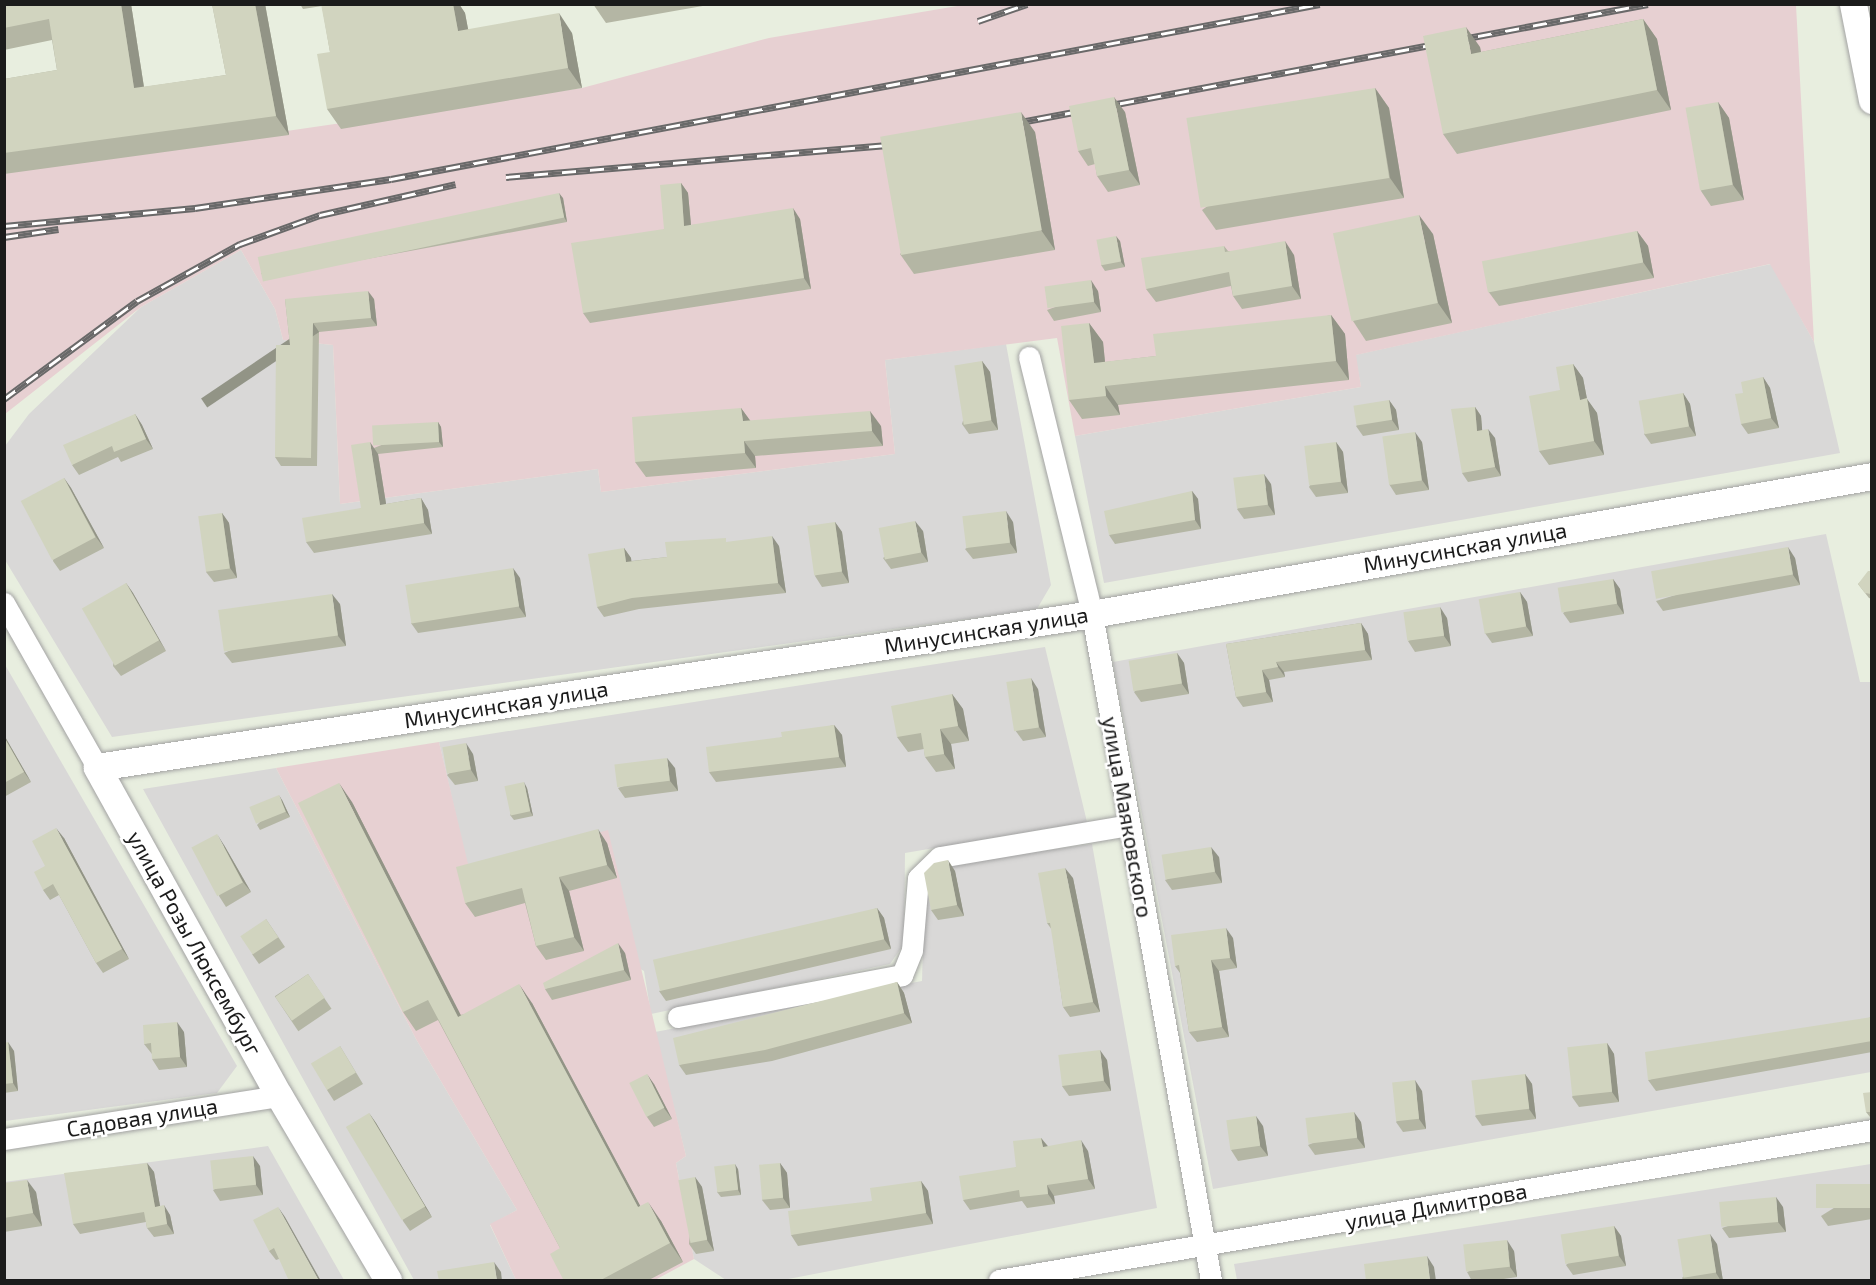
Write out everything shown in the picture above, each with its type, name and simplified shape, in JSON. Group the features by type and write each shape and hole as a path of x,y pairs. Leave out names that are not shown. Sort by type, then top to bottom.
{"street":[{"path":"1853,4 1872,100"},
{"name":"улица Маяковского","path":"1029,357 1092,614 1211,1281"},
{"name":"Минусинская улица","path":"97,767 1092,614 1872,476"},
{"name":"улица Розы Люксембург","path":"4,603 279,1096 388,1281"},
{"path":"678,1017 902,975 912,950 918,878 940,857 1130,825"},
{"name":"Садовая улица","path":"4,1139 279,1096"},
{"name":"улица Димитрова","path":"999,1281 1872,1130"}],"shaded area":[{"path":"963,5 1796,5 1814,342 1770,264 1356,355 1361,387 1075,436 1057,338 885,360 895,454 601,492 598,469 340,504 333,345 283,340 275,309 241,250 141,307 5,414 5,172 582,88 769,38"},
{"path":"241,250 275,309 283,340 333,345 340,504 598,469 601,492 895,454 885,360 1006,344 1051,585 1037,609 112,737 5,560 5,446 29,414 141,307"},
{"path":"1771,264 1814,342 1840,453 1104,583 1075,436 1361,387 1355,355"},
{"path":"1826,534 1860,682 1871,682 1871,1072 1213,1189 1113,662"},
{"path":"1045,647 1087,822 905,853 904,944 890,964 651,1014 644,971 468,868 439,742"},
{"path":"4,663 237,1066 217,1093 5,1121"},
{"path":"439,742 469,868 608,830 686,1156 676,1163 694,1259 655,1280 516,1280 490,1224 517,1210 416,1039 276,768"},
{"path":"276,768 416,1039 517,1210 490,1225 516,1280 414,1280 143,789"},
{"path":"1092,844 1157,1208 783,1280 726,1280 694,1259 676,1163 686,1156 655,1032 922,981 925,877 942,865"},
{"path":"268,1146 344,1280 5,1280 4,1182"},
{"path":"1871,1164 1871,1280 1237,1280 1234,1264"}],"building":[{"path":"4,4 121,4 134,88 226,75 212,4 255,4 276,116 4,153 4,79 57,70 49,19 4,28"},
{"path":"321,4 453,4 458,31 559,13 568,68 327,109 317,54 330,52"},
{"path":"1643,19 1657,90 1443,134 1423,36 1466,27 1471,54"},
{"path":"1375,88 1389,178 1201,208 1186,118"},
{"path":"1114,97 1129,170 1097,176 1091,148 1078,151 1069,106"},
{"path":"1718,102 1733,185 1700,190 1686,108"},
{"path":"1021,112 1042,230 901,255 880,137"},
{"path":"681,183 684,226 793,208 804,278 583,313 571,243 664,229 660,185"},
{"path":"559,193 564,217 263,281 258,257"},
{"path":"1419,215 1438,303 1352,321 1333,233"},
{"path":"1637,231 1643,262 1488,293 1482,261"},
{"path":"1116,236 1121,262 1101,265 1096,240"},
{"path":"1285,241 1292,286 1233,296 1229,272 1146,289 1141,258 1224,246 1225,252"},
{"path":"1091,280 1094,302 1048,308 1044,287"},
{"path":"368,291 371,318 313,323 311,458 275,457 276,345 290,345 285,299"},
{"path":"1331,315 1336,361 1105,386 1106,396 1069,400 1061,326 1089,323 1094,363 1156,356 1153,334"},
{"path":"982,361 991,420 964,425 954,365"},
{"path":"1573,364 1580,400 1587,398 1594,441 1539,451 1529,396 1560,390 1556,367"},
{"path":"1763,377 1771,418 1741,424 1735,394 1743,393 1741,382"},
{"path":"1683,393 1689,426 1645,434 1639,401"},
{"path":"1389,400 1392,420 1357,425 1353,406"},
{"path":"1475,407 1477,431 1488,429 1495,467 1462,473 1451,409"},
{"path":"741,408 743,421 870,411 872,431 744,441 745,453 635,462 632,417"},
{"path":"135,414 146,439 114,452 112,446 72,465 63,445"},
{"path":"438,422 439,442 373,445 372,425"},
{"path":"1415,432 1422,481 1389,485 1382,437"},
{"path":"370,442 380,505 421,498 424,523 306,542 302,518 361,508 351,445"},
{"path":"1336,442 1341,482 1309,486 1304,446"},
{"path":"1264,474 1268,505 1237,509 1233,478"},
{"path":"64,478 95,537 52,560 21,501"},
{"path":"1192,491 1195,520 1109,535 1104,511"},
{"path":"1006,511 1010,543 966,548 962,516"},
{"path":"222,513 230,568 206,572 198,516"},
{"path":"915,521 921,552 885,559 879,528"},
{"path":"835,522 842,572 814,575 807,526"},
{"path":"772,536 778,583 632,598 597,607 588,554 624,548 626,562 667,557 665,542 726,538 726,542"},
{"path":"1788,547 1793,575 1656,599 1651,571"},
{"path":"513,568 519,607 411,624 405,585"},
{"path":"1868,571 1872,571 1871,594 1865,593 1858,584"},
{"path":"1613,579 1617,604 1562,612 1558,588"},
{"path":"126,583 159,640 115,666 82,608"},
{"path":"1520,592 1526,626 1485,634 1479,599"},
{"path":"332,594 338,636 224,652 218,610"},
{"path":"1440,607 1444,636 1407,641 1403,612"},
{"path":"1361,623 1365,650 1276,662 1278,667 1262,670 1266,692 1236,697 1226,644"},
{"path":"1177,653 1182,684 1133,691 1129,661"},
{"path":"1031,678 1039,727 1014,731 1006,682"},
{"path":"952,694 958,726 940,729 944,754 925,757 921,733 897,737 891,706"},
{"path":"834,725 839,757 709,772 706,747 782,737 781,732"},
{"path":"4,737 24,772 4,783"},
{"path":"466,743 471,770 447,774 442,747"},
{"path":"667,758 670,781 617,787 614,764"},
{"path":"524,782 530,811 511,816 504,786"},
{"path":"339,783 458,1017 519,984 638,1207 648,1202 670,1243 599,1281 564,1281 550,1254 560,1248 428,1000 403,1012 298,803"},
{"path":"279,795 286,812 256,824 249,807"},
{"path":"56,828 122,949 96,963 53,884 43,890 34,872 45,866 32,841"},
{"path":"598,829 607,865 559,877 574,937 536,946 522,888 465,903 456,867"},
{"path":"217,834 243,883 217,896 191,848"},
{"path":"1211,847 1215,872 1166,880 1162,855"},
{"path":"948,860 957,905 931,910 924,873 934,863"},
{"path":"1065,868 1093,1002 1063,1007 1050,923 1047,923 1038,873"},
{"path":"877,908 884,939 660,991 653,960"},
{"path":"266,919 278,937 253,955 240,936"},
{"path":"1226,928 1230,958 1211,960 1222,1027 1189,1032 1179,965 1175,966 1171,935"},
{"path":"618,943 624,970 545,989 543,983"},
{"path":"308,974 325,998 292,1021 275,997"},
{"path":"897,982 904,1013 765,1050 679,1065 673,1038"},
{"path":"1872,1017 1872,1041 1648,1080 1645,1052"},
{"path":"177,1022 180,1057 152,1059 151,1043 144,1044 143,1025"},
{"path":"8,1042 13,1083 4,1084 4,1043"},
{"path":"1607,1043 1612,1092 1572,1096 1567,1047"},
{"path":"340,1046 356,1073 327,1090 311,1064"},
{"path":"1100,1050 1104,1081 1062,1086 1058,1055"},
{"path":"647,1074 664,1108 646,1117 629,1083"},
{"path":"1525,1074 1529,1109 1476,1115 1471,1081"},
{"path":"1415,1080 1419,1119 1396,1121 1392,1082"},
{"path":"1872,1092 1872,1112 1866,1112 1863,1093"},
{"path":"1354,1112 1357,1138 1309,1144 1305,1118"},
{"path":"369,1113 425,1206 402,1220 346,1127"},
{"path":"1256,1116 1260,1146 1230,1150 1226,1120"},
{"path":"1041,1138 1043,1147 1081,1140 1088,1179 1047,1185 1048,1194 1020,1197 1019,1190 963,1200 959,1176 1016,1167 1013,1141"},
{"path":"253,1156 256,1185 213,1189 210,1160"},
{"path":"147,1163 155,1207 164,1205 167,1224 147,1228 144,1212 73,1224 64,1173"},
{"path":"780,1163 783,1198 762,1200 759,1165"},
{"path":"735,1164 738,1190 717,1192 714,1167"},
{"path":"695,1177 707,1240 691,1243 678,1180"},
{"path":"27,1180 33,1213 4,1218 4,1183"},
{"path":"921,1181 926,1213 791,1235 788,1211 872,1201 870,1188"},
{"path":"1816,1184 1872,1184 1872,1208 1816,1208"},
{"path":"1776,1197 1778,1222 1721,1227 1719,1202"},
{"path":"278,1207 319,1281 289,1281 274,1248 269,1251 253,1220"},
{"path":"1614,1226 1619,1256 1565,1264 1561,1234"},
{"path":"1710,1234 1716,1273 1684,1278 1677,1239"},
{"path":"1507,1240 1510,1267 1466,1271 1463,1245"},
{"path":"1427,1256 1430,1281 1366,1281 1364,1264"},
{"path":"494,1262 497,1281 439,1281 437,1271"}],"railway":[{"path":"978,21 1027,4"},
{"path":"4,226 195,208 391,179 1320,4"},
{"path":"1010,124 1648,4"},
{"path":"506,177 897,144"},
{"path":"4,399 137,301 240,244 320,215 456,184"},
{"path":"4,237 58,229"}]}
